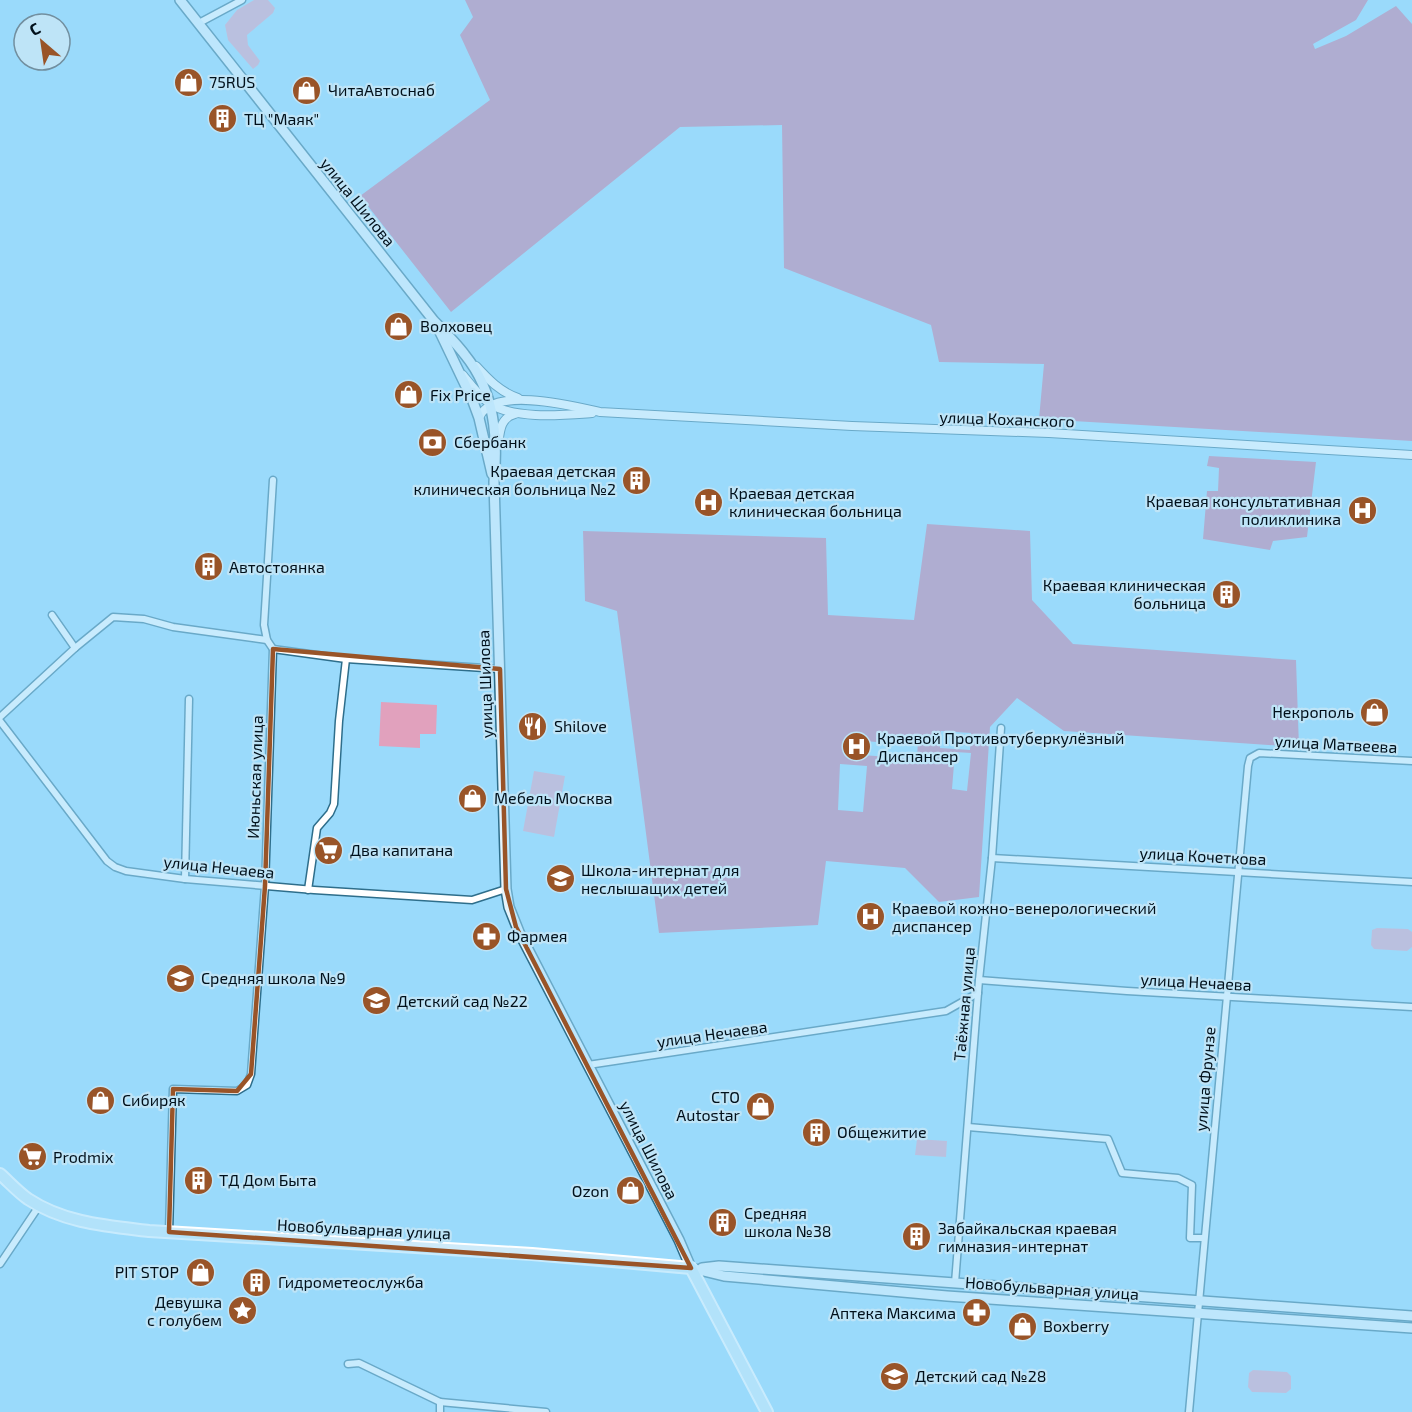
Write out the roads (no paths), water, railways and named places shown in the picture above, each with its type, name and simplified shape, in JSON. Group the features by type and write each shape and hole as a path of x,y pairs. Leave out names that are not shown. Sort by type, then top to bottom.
{"main road":[{"name":"улица Шилова","path":"180,0 434,321 467,356 479,377 490,404 496,431 497,452 494,482 506,889 509,907 519,932 767,1412"},
{"path":"434,321 479,418 494,482"},
{"name":"Новобульварная улица","path":"0,1173 25,1197 39,1206 84,1223 170,1232 532,1254 691,1268 724,1276 935,1295 1412,1328"},
{"name":"Новобульварная улица","path":"691,1268 718,1266 1412,1316"}],"street":[{"path":"199,23 242,0"},
{"path":"467,356 499,388 525,401"},
{"path":"455,364 476,392 490,404 504,411 569,415 600,412"},
{"path":"479,418 481,411 490,404 503,400 561,404 600,412"},
{"name":"улица Коханского","path":"600,412 1412,455"},
{"path":"497,452 500,428 504,420 508,416 519,413"},
{"path":"273,480 264,625 267,640 273,650 346,659 500,669"},
{"path":"52,615 75,648"},
{"path":"0,719 75,648 113,617 144,619 173,627 267,640"},
{"name":"Июньская улица","path":"170,1232 173,1089 237,1091 247,1085 251,1074 265,886 273,650"},
{"path":"308,890 317,828 330,813 334,804 339,721 346,659"},
{"path":"185,879 189,699"},
{"name":"улица Нечаева","path":"0,719 107,861 126,871 185,879 308,890 472,900 506,889"},
{"name":"Таёжная улица","path":"955,1283 1001,728"},
{"name":"улица Матвеева","path":"1259,753 1412,761"},
{"name":"улица Фрунзе","path":"1189,1412 1248,766 1250,758 1259,753"},
{"name":"улица Кочеткова","path":"992,858 1412,882"},
{"name":"улица Нечаева","path":"979,980 1127,992 1412,1007"},
{"name":"улица Нечаева","path":"588,1065 946,1011 978,993"},
{"path":"968,1127 1108,1139 1122,1173 1178,1178 1192,1185 1190,1238 1204,1238"},
{"path":"0,1264 39,1206"},
{"path":"348,1364 359,1364 440,1402 546,1412"},
{"path":"440,1402 440,1412"}],"place":[{"name":"75RUS","path":"188,82"},
{"name":"ЧитаАвтоснаб","path":"307,90"},
{"name":"ТЦ \"Маяк\"","path":"223,119"},
{"name":"Волховец","path":"399,326"},
{"name":"Fix Price","path":"409,395"},
{"name":"Сбербанк","path":"433,442"},
{"name":"Краевая детская клиническая больница №2","path":"637,480"},
{"name":"Краевая детская клиническая больница","path":"708,502"},
{"name":"Краевая консультативная поликлиника","path":"1362,510"},
{"name":"Автостоянка","path":"208,567"},
{"name":"Краевая клиническая больница","path":"1227,594"},
{"name":"Некрополь","path":"1375,712"},
{"name":"Shilove","path":"533,726"},
{"name":"Краевой Противотуберкулёзный Диспансер","path":"856,747"},
{"name":"Мебель Москва","path":"473,798"},
{"name":"Два капитана","path":"329,850"},
{"name":"Школа-интернат для неслышащих детей","path":"560,879"},
{"name":"Краевой кожно-венерологический диспансер","path":"871,917"},
{"name":"Фармея","path":"486,936"},
{"name":"Средняя школа №9","path":"180,978"},
{"name":"Детский сад №22","path":"376,1001"},
{"name":"Сибиряк","path":"101,1100"},
{"name":"СТО Autostar","path":"761,1106"},
{"name":"Общежитие","path":"816,1132"},
{"name":"Prodmix","path":"32,1157"},
{"name":"ТД Дом Быта","path":"198,1180"},
{"name":"Ozon","path":"630,1191"},
{"name":"Средняя школа №38","path":"723,1222"},
{"name":"Забайкальская краевая гимназия-интернат","path":"917,1237"},
{"name":"PIT STOP","path":"200,1272"},
{"name":"Гидрометеослужба","path":"257,1282"},
{"name":"Девушка с голубем","path":"243,1311"},
{"name":"Аптека Максима","path":"977,1313"},
{"name":"Boxberry","path":"1022,1326"},
{"name":"Детский сад №28","path":"894,1376"}]}
